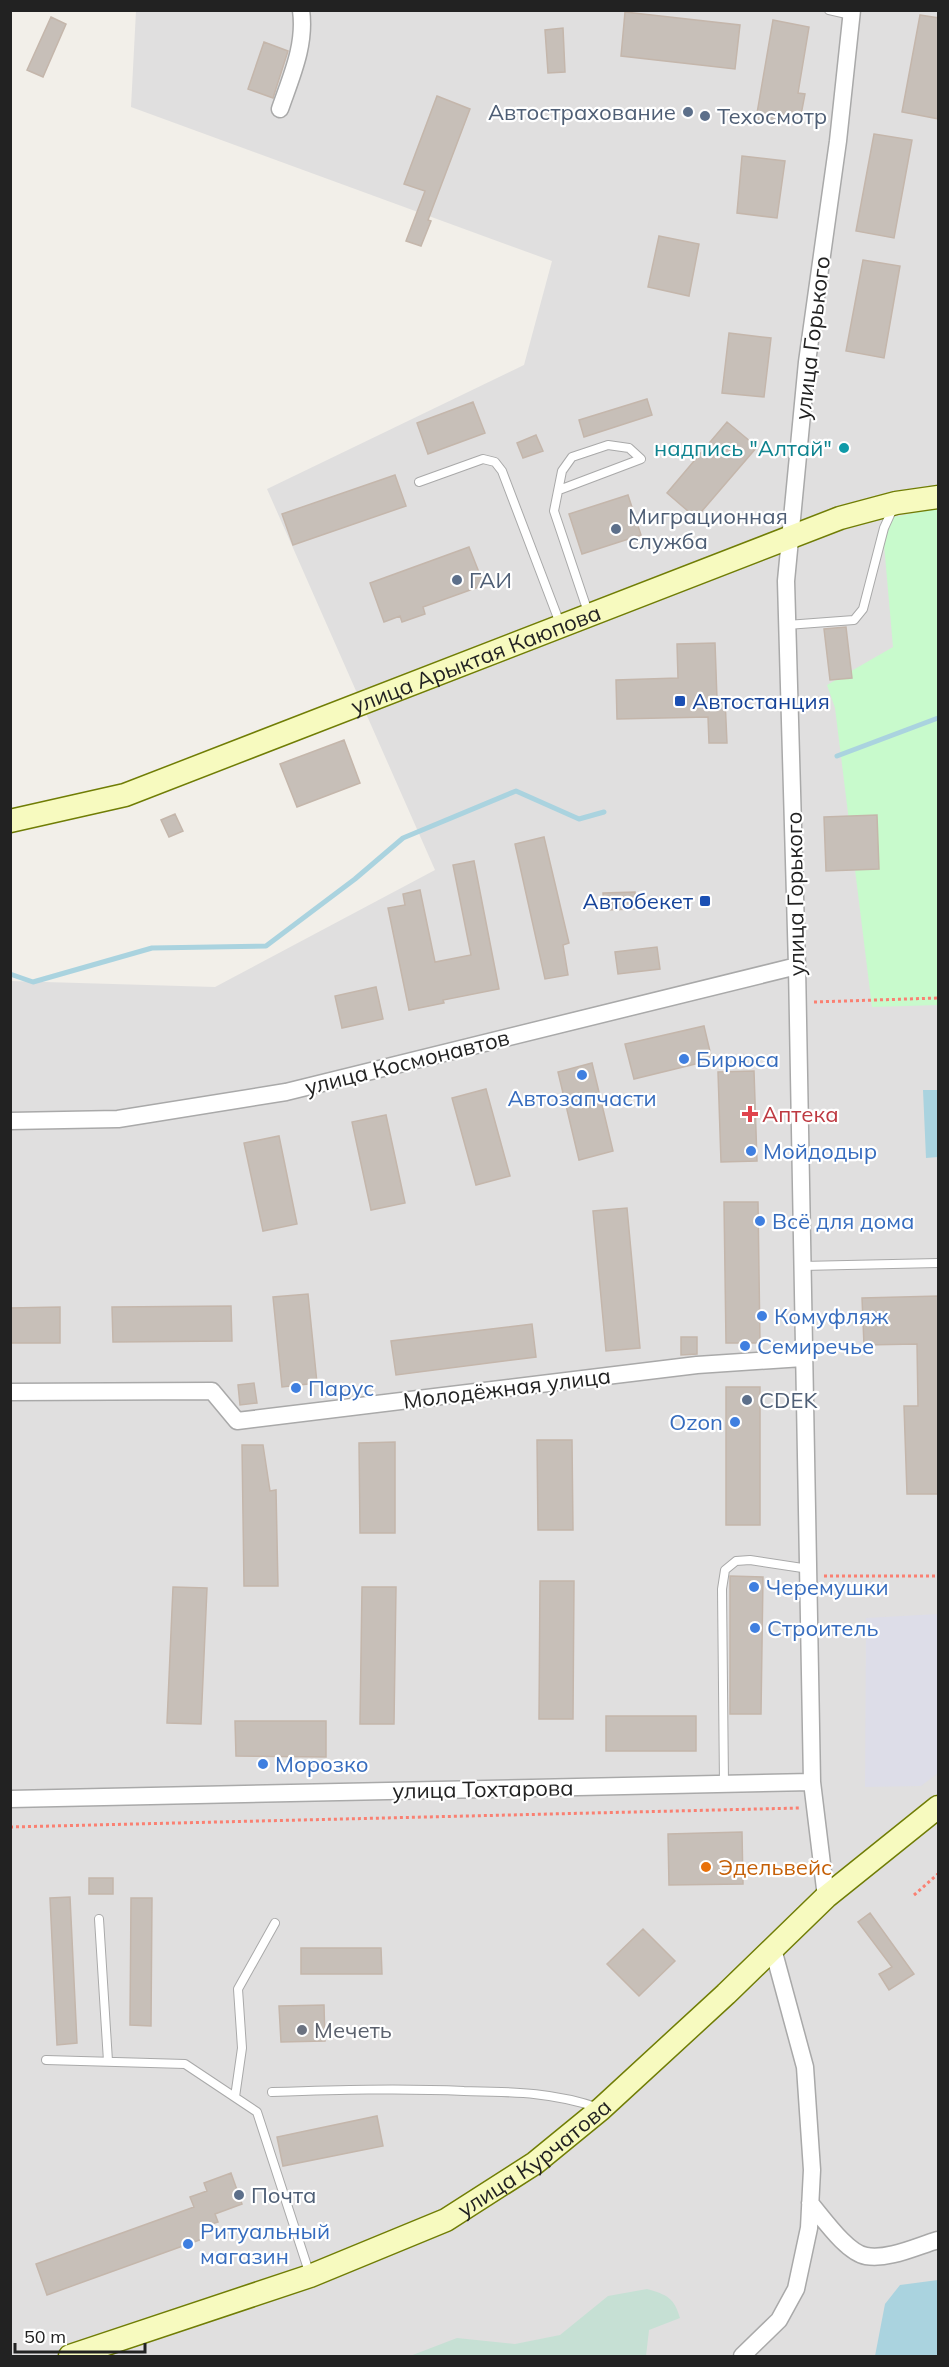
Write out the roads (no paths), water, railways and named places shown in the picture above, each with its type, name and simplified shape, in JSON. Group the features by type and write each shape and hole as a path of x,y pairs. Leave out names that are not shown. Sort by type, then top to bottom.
{"street":[{"path":"280,109 299,56 303,23 301,10"},
{"name":"улица Горького","path":"812,1782 810,1573 801,1266 797,966 786,581 789,537 800,459 807,362 838,141 851,13"},
{"name":"улица Арыктая Каюпова","path":"10,821 125,795 840,518 896,503 939,497"},
{"name":"улица Космонавтов","path":"10,1121 118,1119 286,1092 797,966"},
{"name":"Молодёжная улица","path":"10,1392 212,1391 237,1421 697,1365 803,1358"},
{"path":"812,1782 826,1897"},
{"name":"улица Тохтарова","path":"10,1799 812,1782"},
{"name":"улица Курчатова","path":"70,2356 310,2276 446,2220 535,2163 601,2109 826,1897 939,1807"},
{"path":"742,2356 779,2320 796,2289 809,2228 812,2170 806,2067 773,1949"},
{"path":"810,2203 843,2242 865,2256 882,2256 939,2240"}],"lane":[{"path":"830,10 851,13"},
{"path":"559,490 641,459 629,448 608,445 572,457 561,471 554,511 590,615"},
{"path":"419,482 483,459 495,462 502,471 561,626"},
{"path":"787,625 854,620 863,609 884,528 896,503"},
{"path":"801,1266 939,1263"},
{"path":"724,1784 722,1589 725,1570 736,1561 750,1560 810,1573"},
{"path":"99,1919 108,2061"},
{"path":"235,2097 242,2048 238,1989 275,1923"},
{"path":"46,2060 185,2064 257,2112 310,2276"},
{"path":"272,2092 409,2089 544,2093 568,2097 601,2109"}],"water":[{"path":"923,1090 938,1090 938,1157 926,1158"},
{"path":"938,2280 938,2356 875,2356 885,2304 900,2285"}],"waterway":[{"path":"837,756 938,718"},
{"path":"10,974 33,982 152,948 266,946 355,879 403,838 516,791 579,819 604,812"}],"place":[{"name":"Автострахование","path":"688,112"},
{"name":"Техосмотр","path":"705,116"},
{"name":"надпись \"Алтай\"","path":"844,448"},
{"name":"Миграционная служба","path":"616,529"},
{"name":"ГАИ","path":"457,580"},
{"name":"Автостанция","path":"680,701"},
{"name":"Автобекет","path":"705,901"},
{"name":"Бирюса","path":"684,1059"},
{"name":"Автозапчасти","path":"582,1075"},
{"name":"Аптека","path":"750,1114"},
{"name":"Мойдодыр","path":"751,1151"},
{"name":"Всё для дома","path":"760,1221"},
{"name":"Комуфляж","path":"762,1316"},
{"name":"Семиречье","path":"745,1346"},
{"name":"Парус","path":"296,1388"},
{"name":"CDEK","path":"747,1400"},
{"name":"Ozon","path":"735,1422"},
{"name":"Черемушки","path":"754,1587"},
{"name":"Строитель","path":"755,1628"},
{"name":"Морозко","path":"263,1764"},
{"name":"Эдельвейс","path":"706,1867"},
{"name":"Мечеть","path":"302,2030"},
{"name":"Почта","path":"239,2195"},
{"name":"Ритуальный магазин","path":"188,2244"}]}
